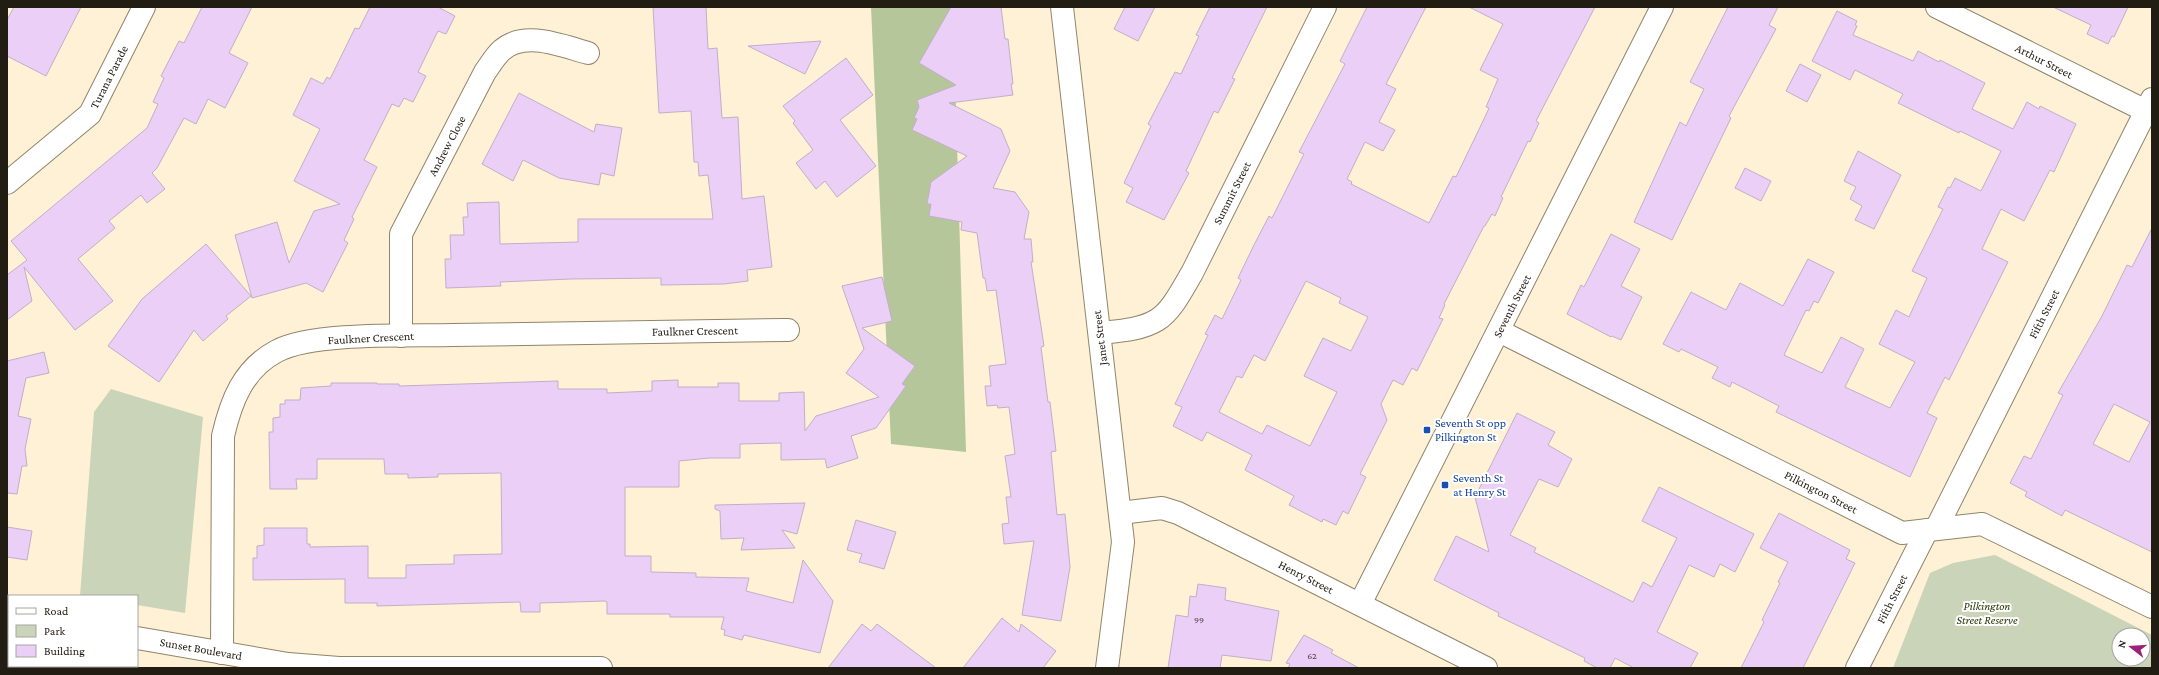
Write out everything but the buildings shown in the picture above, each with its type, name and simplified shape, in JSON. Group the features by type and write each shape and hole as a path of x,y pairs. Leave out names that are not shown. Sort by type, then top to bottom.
{"street":[{"name":"Turana Parade","path":"7,183 90,114 144,7"},
{"name":"Janet Street","path":"1062,7 1120,513 1122,559 1107,668"},
{"name":"Summit Street","path":"1100,334 1128,330 1157,320 1177,299 1192,273 1325,7"},
{"name":"Seventh Street","path":"1360,604 1662,7"},
{"name":"Arthur Street","path":"1937,7 2150,108"},
{"name":"Andrew Close","path":"401,336 401,234 485,72 502,50 521,40 544,42 588,53"},
{"name":"Fifth Street","path":"1857,668 1932,529 2150,108"},
{"name":"Faulkner Crescent","path":"222,652 223,436 229,410 240,385 257,363 285,348 326,339 401,336 788,330"},
{"name":"Pilkington Street","path":"1499,331 1902,533 1982,524 2152,607"},
{"name":"Henry Street","path":"1120,513 1162,508 1178,513 1486,668"},
{"name":"Sunset Boulevard","path":"138,638 288,664 339,668 600,668"}],"green space":[{"path":"871,7 956,7 954,40 966,452 891,444"},
{"path":"111,389 203,417 185,613 138,605 138,595 80,595 94,412"},
{"name":"Pilkington Street Reserve","path":"1995,555 2136,627 2111,627 2111,667 2151,667 2152,635 2152,668 1893,668 1930,573 1953,563"}],"place":[{"name":"Seventh St opp Pilkington St","path":"1427,430"},
{"name":"Seventh St at Henry St","path":"1445,485"}]}
